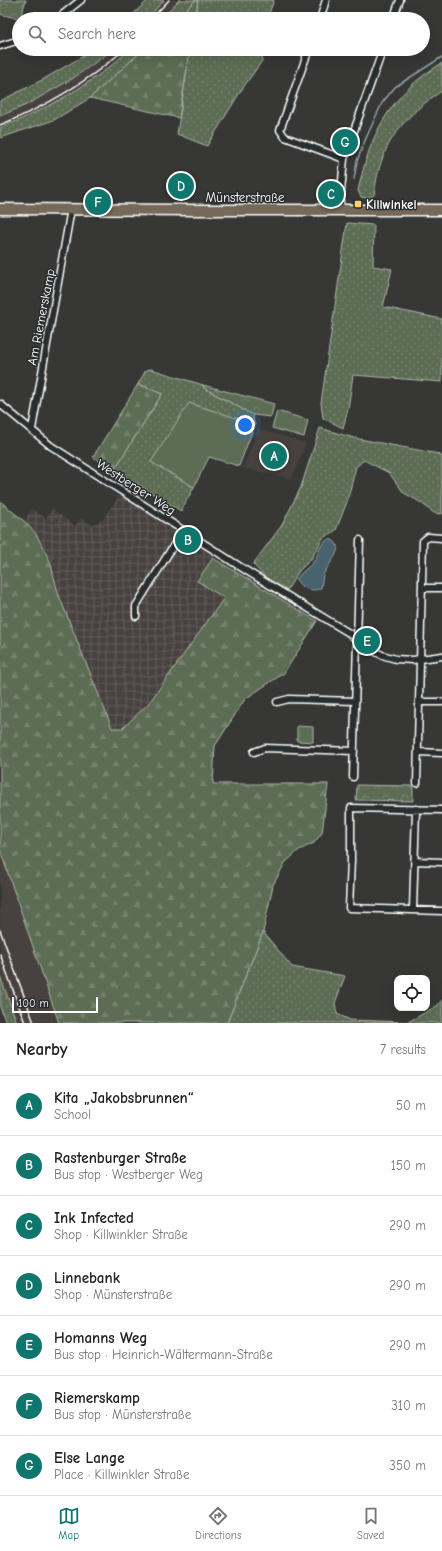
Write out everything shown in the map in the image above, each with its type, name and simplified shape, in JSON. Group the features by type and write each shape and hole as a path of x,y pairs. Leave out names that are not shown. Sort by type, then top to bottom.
{"main road":[{"name":"Münsterstraße","path":"0,208 442,210"}],"street":[{"path":"66,12 81,0"},
{"path":"322,12 326,0"},
{"path":"396,12 400,0"},
{"path":"0,46 12,42"},
{"path":"306,56 280,130 285,137 344,158"},
{"path":"341,210 340,202 344,158 380,56"},
{"name":"Am Riemerskamp","path":"32,429 72,209"},
{"name":"Westberger Weg","path":"0,404 51,446 349,633 360,644 375,652 392,658 406,660 442,656"},
{"path":"136,616 136,606 183,530"},
{"path":"417,783 423,541 428,537 442,538"},
{"path":"353,777 360,540"},
{"path":"423,588 442,588"},
{"path":"277,702 289,699 355,701"},
{"path":"419,702 442,702"},
{"path":"254,752 265,748 354,751"},
{"path":"418,752 442,753"},
{"path":"442,810 351,808 349,908 442,911"},
{"path":"413,909 416,809"},
{"path":"415,861 442,862"}],"shaded area":[{"path":"164,0 179,0 168,12 153,12"},
{"path":"104,56 121,56 90,81 53,104 0,128 0,116 26,104 72,79"},
{"path":"258,429 306,443 292,479 243,468"},
{"path":"125,487 219,548 197,581 224,598 149,703 123,728 112,728 58,593 50,561 36,534 24,521 32,509 46,518 52,509 75,526 81,518 92,525 103,519"},
{"path":"0,850 59,1023 17,1023 0,976"}],"green space":[{"path":"0,0 26,0 22,12 12,12 12,17 0,14"},
{"path":"148,0 164,0 153,12 135,12"},
{"path":"179,0 196,0 183,12 168,12"},
{"path":"196,0 198,0 196,12 183,12"},
{"path":"198,0 274,0 270,12 196,12"},
{"path":"83,56 104,56 72,79 26,105 0,116 0,101 44,79"},
{"path":"122,56 136,56 90,98 54,120 0,138 0,128 52,104 85,84"},
{"path":"136,56 189,56 179,118 90,98"},
{"path":"189,56 262,56 262,61 242,89 207,146 177,134"},
{"path":"442,63 442,91 416,110 401,126 389,143 385,152 377,178 374,195 369,198 361,197 358,191 363,170 376,134 385,117 409,88 424,75"},
{"path":"347,223 374,225 373,266 392,269 383,307 442,319 442,382 353,375 348,409 343,428 323,418 321,403"},
{"path":"151,369 203,385 204,388 253,415 254,424 203,408 166,471 194,487 181,511 114,470 162,394 138,384 146,370"},
{"path":"138,384 162,394 114,470 93,457"},
{"path":"203,385 274,404 271,417 253,415 204,388"},
{"path":"189,403 255,424 239,466 209,457 194,487 151,462"},
{"path":"277,411 308,420 304,437 272,428"},
{"path":"320,428 354,438 439,454 442,457 442,514 434,513 420,502 404,493 389,473 364,460 356,467 347,502 336,530 323,538 311,559 299,571 287,590 265,577 253,564 282,525 301,487"},
{"path":"0,501 24,521 36,534 50,561 58,593 112,728 123,728 149,703 224,598 197,581 213,558 317,621 284,673 245,699 215,746 213,784 328,784 322,833 314,843 299,850 285,863 273,885 263,932 227,1023 59,1023 0,850"},
{"path":"297,726 313,727 313,742 297,741"},
{"path":"357,785 413,786 413,801 356,800"},
{"path":"263,932 292,967 345,976 335,1003 337,1014 350,1020 408,1022 430,1011 442,1000 442,1022 440,1023 227,1023"},
{"path":"0,976 17,1023 6,1023 0,1007"}],"water":[{"path":"330,539 335,542 337,550 336,555 324,573 321,588 310,590 303,587 296,579 314,561 324,542"}],"waterway":[{"path":"354,179 357,161 382,103 395,87 442,57"}],"railway":[{"path":"158,12 169,0"},
{"path":"0,125 34,110 66,92 117,56"},
{"path":"0,930 34,1023"},
{"path":"0,954 25,1023"}],"place":[{"name":"Else Lange","path":"345,142"},
{"name":"Linnebank","path":"181,186"},
{"name":"Ink Infected","path":"331,194"},
{"name":"Riemerskamp","path":"98,202"},
{"name":"Killwinkel","path":"358,204"},
{"name":"Kita „Jakobsbrunnen“","path":"274,456"},
{"name":"Rastenburger Straße","path":"188,540"},
{"name":"Homanns Weg","path":"367,641"}]}
